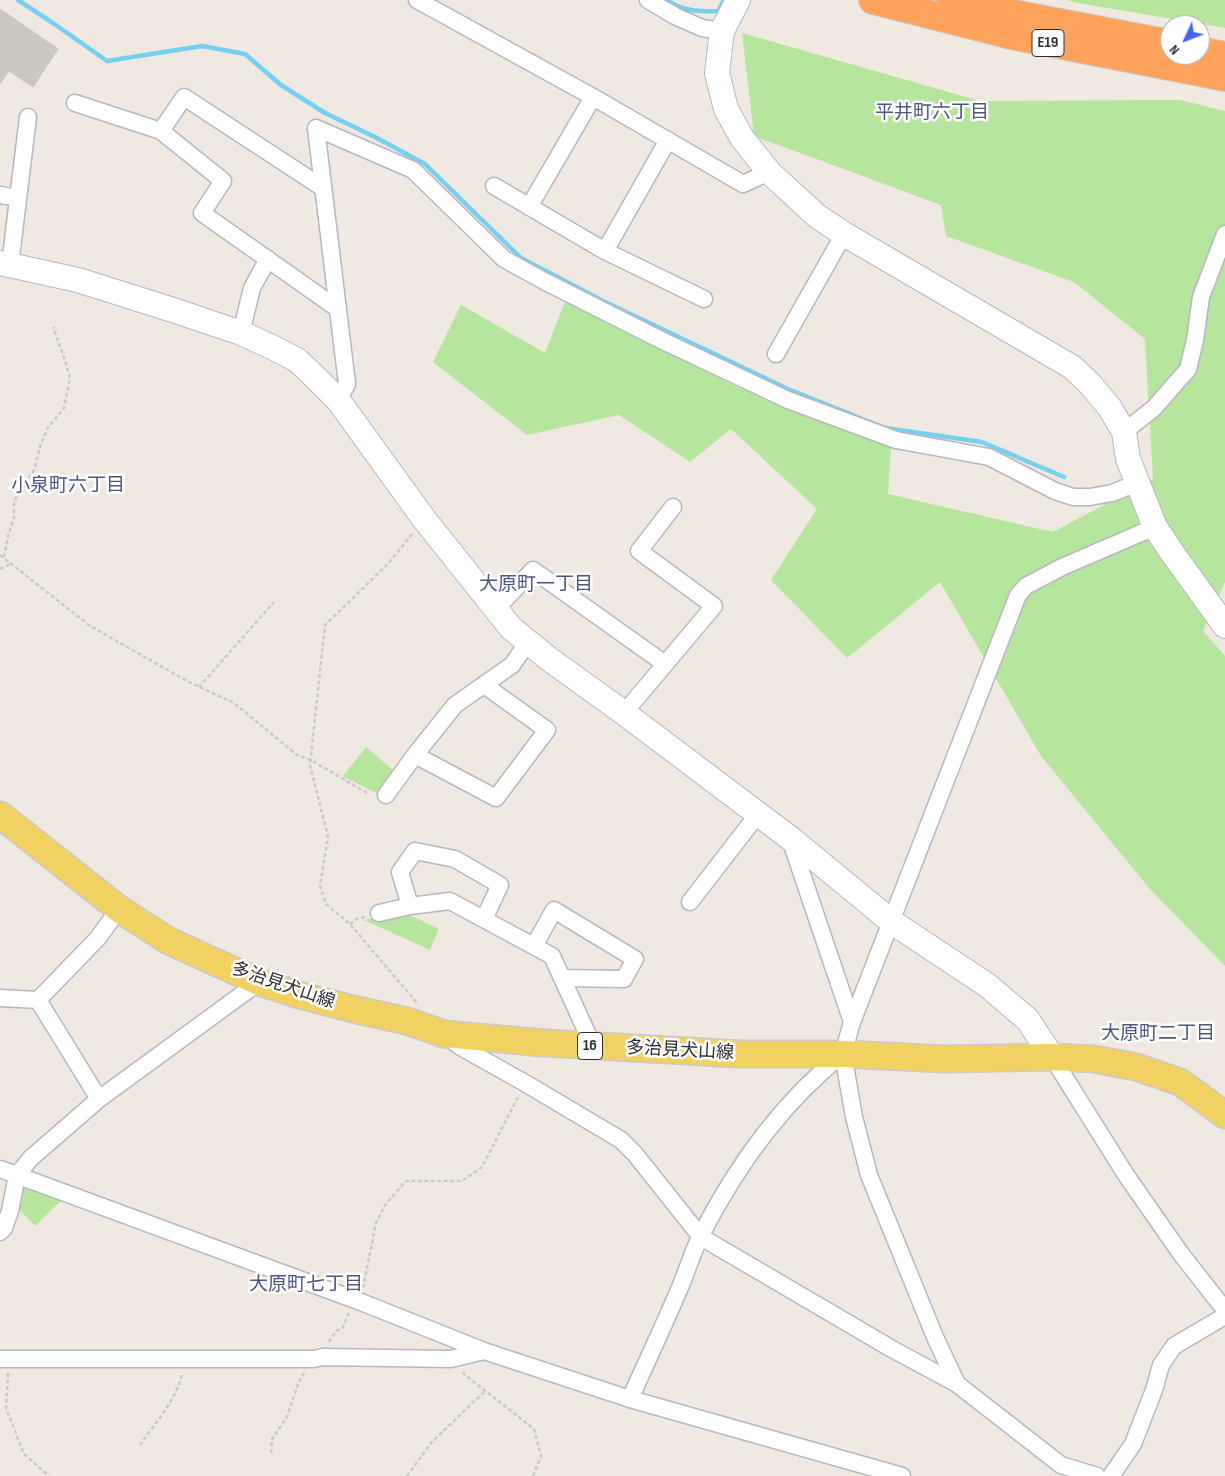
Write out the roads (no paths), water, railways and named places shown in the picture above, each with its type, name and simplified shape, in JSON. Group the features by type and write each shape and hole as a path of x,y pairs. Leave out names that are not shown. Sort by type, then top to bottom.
{"highway":[{"name":"E19","path":"873,0 1011,35 1225,77"},
{"name":"E19","path":"951,0 1160,42"},
{"path":"1210,53 1225,56"}],"main road":[{"name":"多治見犬山線","path":"0,815 119,909 169,942 259,982 299,996 407,1021 444,1034 544,1043 739,1054 843,1054 945,1059 1052,1057 1094,1059 1136,1067 1180,1082 1225,1115"}],"street":[{"path":"418,0 593,97 743,184 768,172"},
{"path":"648,0 675,16 702,28 722,31"},
{"path":"738,0 722,31 717,73 726,109 742,138 768,172 817,216 844,234 1072,367 1090,384 1110,408 1124,432 1128,459 1155,527 1225,626"},
{"path":"161,131 184,97 323,188"},
{"path":"529,207 593,97"},
{"path":"75,103 161,131 223,182 202,213 338,309"},
{"path":"28,117 18,198 5,264 78,280 241,333 296,360 316,376 338,400 424,519 511,628 549,659 790,838 892,922 987,984 1028,1020 1126,1175 1181,1254 1225,1310"},
{"path":"338,400 347,384 316,128 413,170 504,259 663,341 788,400 896,440 989,457 1055,490 1073,496 1090,497 1112,493 1137,483"},
{"path":"605,251 668,140"},
{"path":"494,186 605,251 704,299"},
{"path":"0,195 18,198"},
{"path":"776,354 844,234"},
{"path":"1124,432 1154,408 1188,369 1195,340 1201,297 1225,234"},
{"path":"241,333 252,288 268,259"},
{"path":"624,713 714,606 639,551 673,506"},
{"path":"957,1384 935,1337 869,1175 854,1118 843,1054 852,1022 1018,595 1026,586 1055,570 1155,527"},
{"path":"496,609 533,570 665,664"},
{"path":"386,795 455,705 512,665 528,642"},
{"path":"415,755 496,798 547,730 484,684"},
{"path":"690,902 758,814"},
{"path":"790,838 852,1022"},
{"path":"410,906 400,872 415,851 455,859 500,885 484,919"},
{"path":"378,913 410,906 450,901 552,956 593,1046"},
{"path":"0,998 38,1000 98,938 119,909"},
{"path":"534,946 554,910 635,959 624,979 562,978"},
{"path":"0,1232 4,1228 10,1211 17,1175 31,1158 99,1099 259,982"},
{"path":"38,1000 99,1099"},
{"path":"444,1034 459,1046 621,1140 635,1154 701,1236 892,1349 957,1384 1061,1465 1097,1476"},
{"path":"630,1399 701,1236 737,1172 758,1142 797,1095 843,1054"},
{"path":"0,1169 358,1301 484,1352 630,1399 902,1476"},
{"path":"1111,1476 1134,1444 1161,1365 1174,1346 1225,1316"},
{"path":"4,1359 451,1359 484,1352"}],"waterway":[{"path":"18,0 107,61 202,46 245,54 281,85 325,113 425,164 521,258 603,301 788,389 885,428 982,442 1064,477"},
{"path":"667,0 685,9 698,11 718,11 724,0"}],"district":[{"name":"平井町六丁目","path":"932,113"},
{"name":"小泉町六丁目","path":"68,486"},
{"name":"大原町一丁目","path":"536,585"},
{"name":"大原町二丁目","path":"1158,1034"},
{"name":"大原町七丁目","path":"306,1285"}]}
